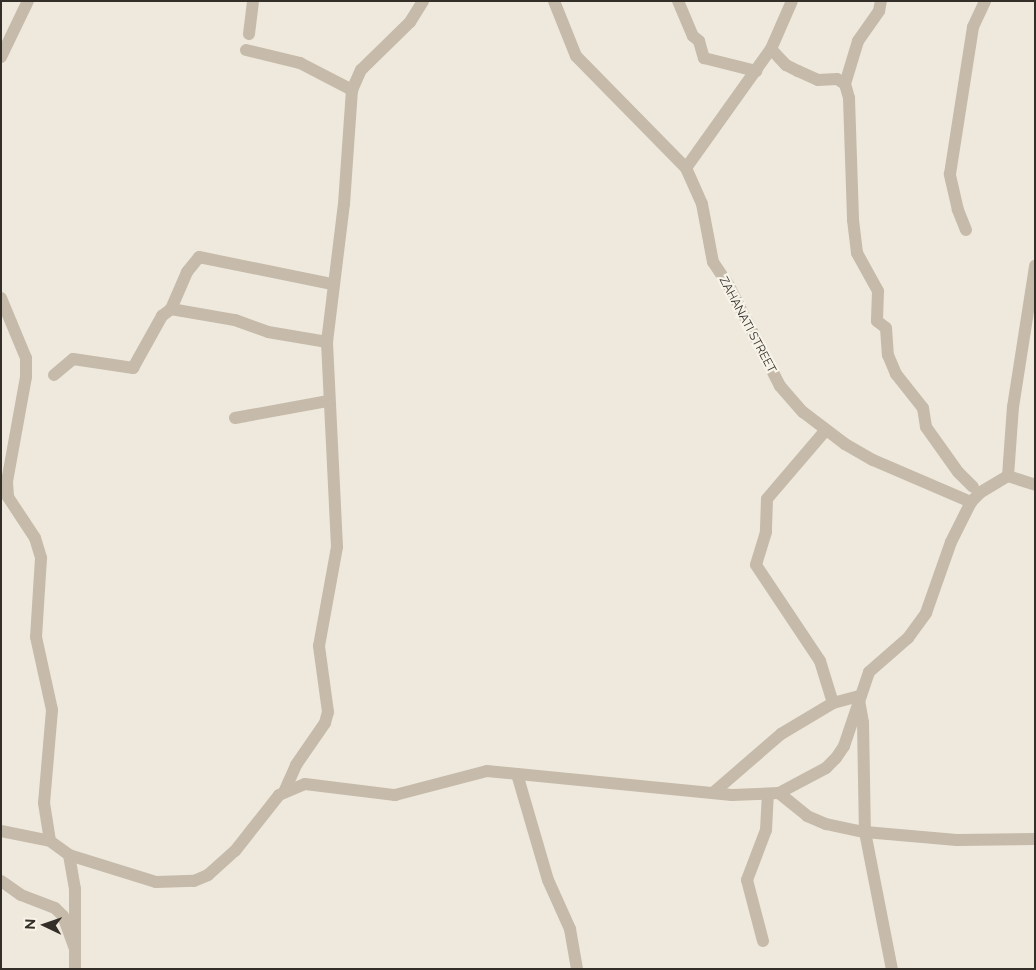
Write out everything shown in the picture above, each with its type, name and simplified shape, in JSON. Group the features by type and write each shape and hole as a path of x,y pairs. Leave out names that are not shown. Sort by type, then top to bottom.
{"street":[{"path":"1,57 28,1"},
{"path":"249,34 253,1"},
{"path":"1,832 50,841 69,855 156,882 194,881 208,875 235,851 284,790 296,765 325,723 328,712 319,646 337,547 328,402 327,342 332,284 344,204 352,90 361,70 410,22 423,1"},
{"name":"ZAHANATI STREET","path":"554,1 581,62 604,87 644,122 686,168 702,204 712,262 729,286 780,386 824,431 873,460 971,502"},
{"path":"678,1 693,36 699,41 704,58 756,71"},
{"path":"686,168 770,49 792,1"},
{"path":"882,1 879,11 858,41 845,84 849,98 853,220 857,253 879,295 877,320 886,328 888,355 896,374 923,408 926,427 958,472 973,487"},
{"path":"966,230 958,210 950,174 973,27 985,1"},
{"path":"770,49 786,65 798,71 818,80 837,79 845,84"},
{"path":"246,50 300,63 352,90"},
{"path":"54,375 73,359 132,368 162,316 170,309 187,272 199,257 332,284"},
{"path":"284,790 305,784 395,795 478,771 714,792 773,794 826,768 844,746 859,698 876,663 920,625 951,542 971,502 1002,479 1035,266"},
{"path":"1,298 26,358 26,377 7,482 8,497 35,538 41,558 36,637 52,710 44,803 50,841"},
{"path":"170,309 234,320 268,332 327,342"},
{"path":"236,418 328,402"},
{"path":"824,431 767,499 766,532 756,565 820,661 833,703"},
{"path":"948,491 973,487 1002,479 1035,485"},
{"path":"714,792 781,734 833,703 859,698"},
{"path":"859,698 863,722 865,832 892,969"},
{"path":"517,774 548,880 570,928 577,969"},
{"path":"773,794 807,816 826,824 865,832 957,840 1035,839"},
{"path":"763,941 747,880 766,830 773,794"},
{"path":"69,855 75,889 75,969"},
{"path":"1,881 21,894 55,908 63,916 75,949"}]}
